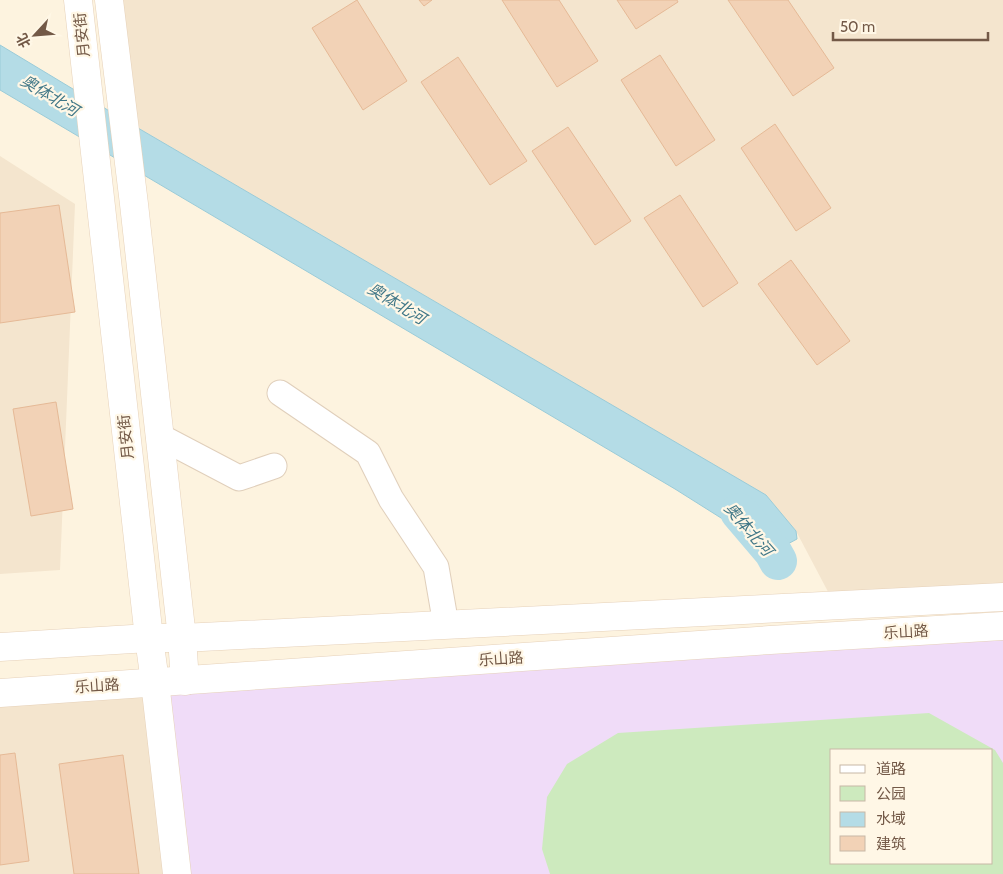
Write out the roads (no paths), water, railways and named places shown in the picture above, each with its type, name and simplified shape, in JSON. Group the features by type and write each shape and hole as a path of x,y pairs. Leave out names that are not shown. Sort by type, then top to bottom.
{"street":[{"name":"月安街","path":"78,0 177,874"},
{"path":"109,0 134,204 182,638 184,681"},
{"path":"280,392 368,452 391,499 436,567 446,625"},
{"path":"159,436 239,478 274,466"},
{"name":"乐山路","path":"0,647 149,638 182,638 1003,597"},
{"name":"乐山路","path":"0,693 770,640 1003,626"}],"water":[{"path":"0,45 126,121 766,495 796,531 797,539 773,552 748,544 729,523 675,489 0,90"}],"waterway":[{"name":"奥体北河","path":"739,512 773,552 778,561"}]}
